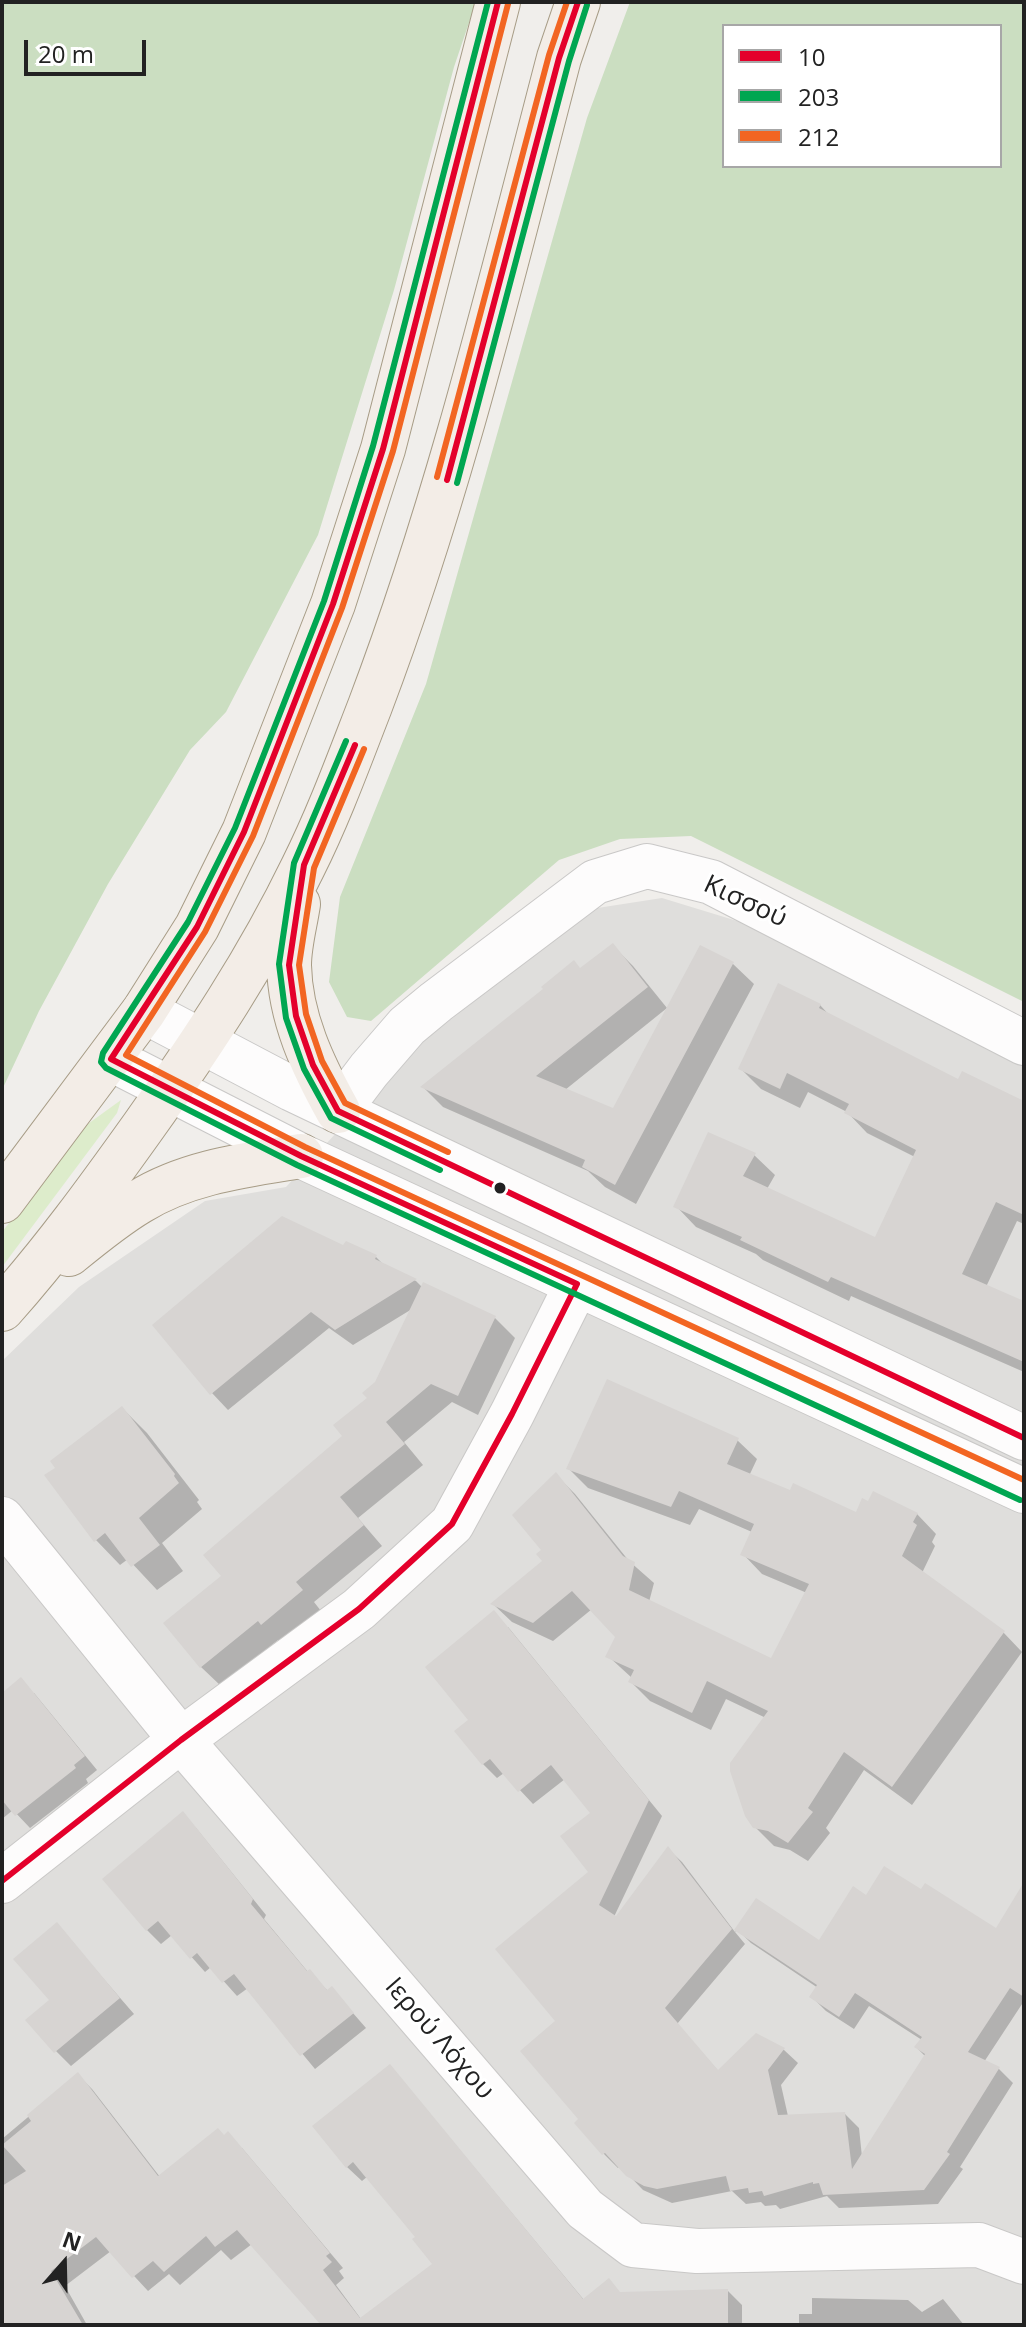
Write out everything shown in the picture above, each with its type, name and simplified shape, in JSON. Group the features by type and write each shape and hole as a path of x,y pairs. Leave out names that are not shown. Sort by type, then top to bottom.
{"main road":[{"path":"2,1201 144,1011 197,927 244,832 333,604 383,449 498,2"},
{"path":"7,1303 87,1203 203,1043 256,959 304,865 344,775 398,633 450,472 559,58 578,2"},
{"path":"304,865 289,965 292,990 296,1016 313,1065 338,1111"},
{"path":"7,1303 141,1200 192,1178 238,1166 301,1156"}],"street":[{"name":"Κισσού","path":"338,1111 407,1026 436,1002 595,882 647,866 711,882 1024,1043"},
{"path":"144,1011 338,1111 1024,1438"},
{"path":"111,1059 301,1156 1024,1491"},
{"path":"2,1881 181,1740 359,1609 452,1524 512,1414 577,1284"},
{"name":"Ιερού Λόχου","path":"2,1519 181,1740 585,2209 633,2245 697,2251 979,2245 1024,2262"}],"shaded area":[{"path":"662,898 783,935 1024,1062 1024,2325 2,2325 2,1361 79,1287 205,1201 286,1187 416,1047 591,909"}],"green space":[{"path":"2,2 476,2 454,67 394,290 318,535 226,712 190,750 108,884 39,1011 2,1090"},
{"path":"630,2 1024,2 1024,1002 691,836 620,839 559,860 371,1021 347,1017 329,982 340,897 426,684 587,118"},
{"path":"121,1100 117,1113 2,1267 2,1232 85,1126"}],"building":[{"path":"613,943 648,987 536,1076 613,1108 700,945 734,962 615,1185 582,1167 585,1160 420,1087 543,989 541,987 574,960 580,968"},
{"path":"778,983 821,1004 819,1008 958,1079 962,1071 1024,1101 1024,1215 996,1202 962,1274 1024,1301 1024,1362 831,1277 828,1282 740,1240 742,1237 673,1207 708,1132 756,1153 743,1176 875,1237 916,1150 844,1113 849,1104 787,1073 780,1089 738,1069"},
{"path":"282,1216 343,1245 346,1241 377,1255 375,1259 417,1279 335,1330 311,1312 210,1395 152,1325"},
{"path":"423,1282 496,1316 458,1396 431,1384 386,1422 405,1444 340,1497 364,1525 296,1582 303,1590 261,1625 258,1621 200,1668 163,1623 221,1576 203,1555 342,1436 333,1425 367,1398 362,1393 375,1382"},
{"path":"607,1379 739,1438 727,1464 790,1490 793,1483 856,1512 862,1498 868,1501 873,1491 918,1513 913,1522 917,1525 902,1556 1005,1631 892,1787 844,1752 808,1808 813,1812 788,1843 768,1831 753,1828 745,1816 730,1771 730,1763 768,1711 707,1681 692,1713 628,1682 634,1670 605,1657 615,1637 572,1591 533,1623 490,1604 542,1561 536,1554 541,1550 512,1515 556,1472 623,1556 635,1562 629,1590 771,1658 809,1584 740,1555 754,1524 679,1491 671,1507 566,1469"},
{"path":"122,1406 179,1483 139,1518 160,1545 131,1567 105,1533 94,1542 44,1475 55,1468 50,1461"},
{"path":"494,1610 649,1800 599,1905 616,1916 668,1846 732,1929 665,2008 718,2070 756,2033 785,2048 768,2070 778,2115 845,2112 852,2169 925,2054 914,2047 922,2037 855,1993 839,2017 809,1997 817,1985 734,1930 756,1898 819,1940 853,1886 866,1895 884,1866 921,1889 925,1883 996,1928 1024,1882 1024,1997 1010,1988 968,2052 1000,2067 947,2152 950,2154 924,2190 823,2195 819,2183 813,2182 764,2196 762,2191 749,2193 748,2188 730,2191 726,2176 657,2189 644,2186 626,2176 605,2153 602,2155 574,2123 578,2119 520,2051 555,2021 495,1949 588,1872 560,1836 590,1813 551,1765 518,1792 490,1759 482,1765 454,1731 468,1720 425,1667"},
{"path":"21,1677 85,1756 74,1765 76,1768 15,1816 2,1800 2,1693"},
{"path":"183,1811 253,1899 251,1904 307,1971 310,1969 327,1990 332,1986 354,2013 300,2056 234,1974 222,1983 197,1953 190,1959 158,1921 146,1931 102,1879"},
{"path":"57,1922 120,1998 54,2053 25,2020 49,2000 13,1959"},
{"path":"390,2064 583,2299 609,2278 620,2292 728,2289 728,2325 321,2325 237,2230 215,2247 206,2236 164,2272 153,2261 132,2278 96,2237 51,2271 83,2325 2,2325 2,2186 26,2171 2,2145 31,2121 27,2115 78,2072 158,2176 218,2128 224,2135 228,2131 330,2253 326,2256 332,2262 323,2270 360,2318 432,2264 412,2239 415,2237 353,2162 346,2168 312,2126"}],"transit line":[{"name":"203","path":"488,2 373,446 324,601 235,828 188,922 103,1053 101,1062 106,1068 297,1165 1020,1500"},
{"name":"10","path":"2,1881 181,1740 359,1609 452,1524 512,1414 577,1284 301,1156 111,1059 197,927 244,832 333,604 383,449 498,2"},
{"name":"212","path":"437,477 549,55 567,2"},
{"name":"10","path":"447,480 559,58 578,2"},
{"name":"212","path":"508,4 393,451 342,608 253,836 205,932 126,1055 305,1147 1024,1480"},
{"name":"203","path":"457,483 569,61 587,5"},
{"name":"203","path":"346,741 294,863 279,964 286,1018 304,1069 331,1118 440,1170"},
{"name":"10","path":"355,745 304,865 289,965 296,1016 313,1065 338,1111 1024,1438"},
{"name":"212","path":"364,749 314,868 299,965 306,1014 322,1061 345,1103 448,1152"}]}
